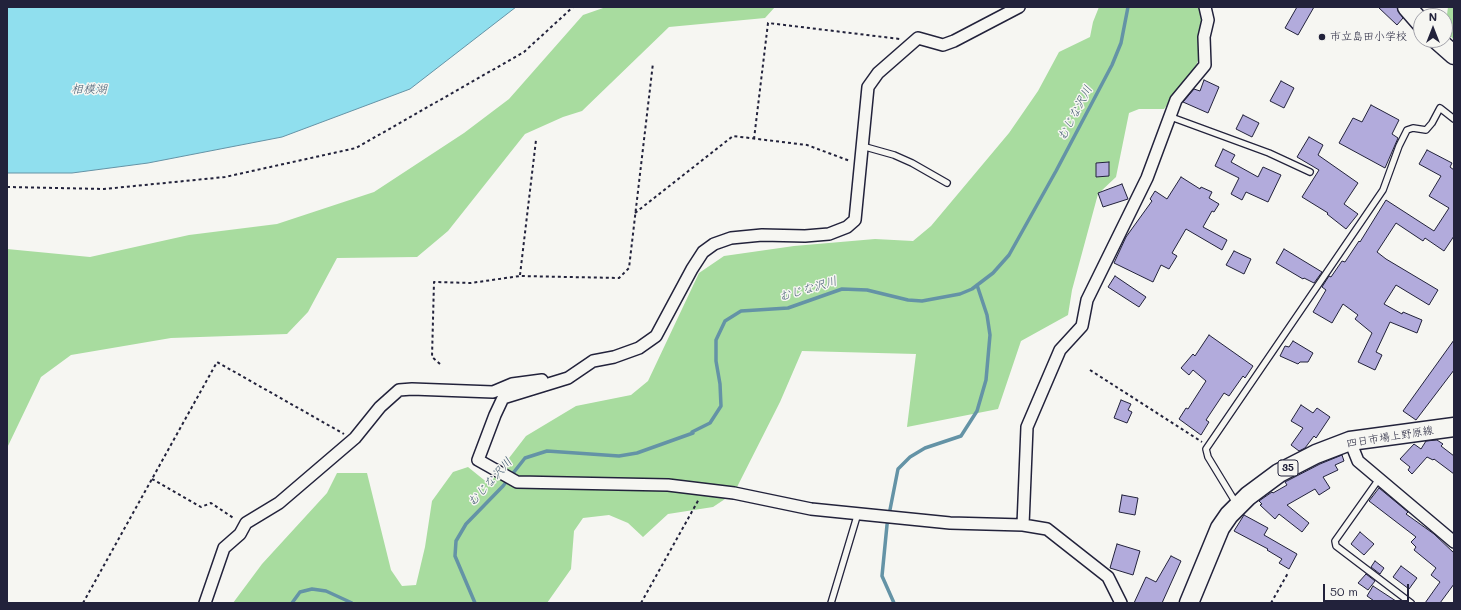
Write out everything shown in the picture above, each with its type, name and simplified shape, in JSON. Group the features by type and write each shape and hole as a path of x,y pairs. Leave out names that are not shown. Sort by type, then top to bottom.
{"main road":[{"path":"1446,48 1454,55"},
{"name":"四日市場上野原線","path":"1189,603 1220,528 1238,505 1259,487 1301,460 1350,441 1454,427"}],"street":[{"path":"1019,7 954,42 943,44 918,38 878,73 868,87 855,220 847,227 829,234 805,236 762,235 731,238 714,244 703,252 692,269 656,336 639,348 614,357 593,361 568,378 503,398 478,460 517,482 668,484 705,488 811,509 950,523 1023,525 1047,529 1108,577 1121,603"},
{"path":"1023,525 1027,427 1060,350 1082,326 1087,300 1147,178 1171,117 1176,100 1205,65 1204,37 1208,20 1205,7"},
{"path":"205,603 224,548 240,534 245,526 279,503 353,439 380,407 399,390 412,389 493,392 512,384 541,380 552,382"},
{"path":"1350,441 1358,461 1454,542"}],"lane":[{"path":"1238,505 1208,457 1206,449 1383,190 1399,146 1407,130 1413,128 1426,130 1432,123 1440,108 1454,119"},
{"path":"1171,117 1269,153 1310,172"},
{"path":"862,146 894,155 912,163 947,183"},
{"path":"1379,479 1335,541 1336,546 1412,603"},
{"path":"831,603 858,513"}],"path":[{"path":"7,187 104,189 225,177 356,148 524,52 573,7"},
{"path":"754,139 768,23 915,41"},
{"path":"440,364 432,357 434,282 471,283 520,276 619,278 629,268 653,63"},
{"path":"636,213 733,136 807,145 861,165"},
{"path":"520,276 536,140"},
{"path":"83,603 217,362 353,439"},
{"path":"1090,370 1208,446"},
{"path":"152,479 202,507 211,503 245,526"},
{"path":"641,603 705,488"},
{"path":"1271,603 1288,573"}],"green space":[{"path":"606,7 775,7 765,18 669,27 582,111 563,117 525,134 448,231 417,257 337,258 308,312 287,334 171,338 71,355 41,377 7,448 7,249 90,257 189,235 277,224 374,192 464,133 509,99 583,15"},
{"path":"1099,7 1211,7 1211,29 1195,68 1164,109 1139,109 1129,113 1116,177 1098,194 1072,290 1068,315 1021,341 998,409 907,427 916,354 802,351 780,402 734,493 713,507 668,514 643,537 628,523 609,515 583,518 574,531 571,569 547,603 233,603 262,564 327,493 337,473 367,473 391,570 402,586 416,585 425,547 432,501 453,472 468,467 489,484 526,436 576,406 631,395 648,381 699,273 724,256 794,246 875,239 913,241 931,226 1009,133 1038,91 1059,52 1090,37 1093,22"},
{"path":"1454,7 1454,40 1453,8 1448,8"}],"water":[{"name":"相模湖","path":"7,7 516,7 410,89 282,137 148,163 72,173 7,173"}],"building":[{"path":"1297,7 1314,7 1298,35 1285,28"},
{"path":"1378,7 1397,7 1403,18 1397,25"},
{"path":"1204,80 1219,87 1208,113 1183,102 1194,89 1200,91"},
{"path":"1281,81 1294,88 1284,108 1270,101"},
{"path":"1371,105 1399,120 1392,134 1398,138 1385,168 1339,143 1353,118 1362,122"},
{"path":"1243,115 1259,123 1252,137 1236,129"},
{"path":"1309,137 1323,145 1318,155 1358,183 1344,204 1358,214 1346,229 1327,214 1328,213 1302,197 1319,170 1297,157"},
{"path":"1223,149 1235,155 1231,162 1258,177 1263,167 1281,175 1268,202 1246,192 1242,200 1231,194 1239,178 1215,166"},
{"path":"1427,150 1452,163 1450,167 1454,170 1454,236 1444,251 1425,238 1423,241 1396,223 1377,252 1438,290 1429,305 1396,285 1384,304 1402,314 1403,312 1422,320 1417,333 1390,322 1376,352 1382,355 1375,370 1358,362 1372,333 1355,319 1358,315 1343,304 1332,323 1313,312 1326,290 1322,287 1329,276 1331,277 1342,261 1345,262 1359,241 1360,242 1386,200 1434,231 1449,208 1429,196 1441,176 1419,164"},
{"path":"1109,162 1109,176 1096,177 1096,163"},
{"path":"1181,177 1200,189 1201,187 1212,192 1209,198 1219,204 1214,212 1212,211 1203,227 1227,240 1222,250 1186,229 1172,253 1177,256 1169,269 1161,265 1153,282 1114,263 1126,237 1152,201 1150,199 1155,191 1167,199"},
{"path":"1122,184 1128,199 1103,207 1098,193"},
{"path":"1284,249 1322,272 1314,283 1304,278 1303,279 1276,263"},
{"path":"1234,251 1251,259 1244,274 1226,265"},
{"path":"1115,276 1146,297 1139,307 1108,287"},
{"path":"1209,335 1253,366 1245,378 1243,376 1229,396 1224,393 1206,420 1209,422 1201,435 1179,419 1186,408 1188,409 1206,381 1193,370 1189,375 1181,368 1193,354 1195,356"},
{"path":"1454,340 1454,370 1416,420 1403,411"},
{"path":"1293,341 1313,353 1308,362 1300,362 1298,364 1280,356 1285,346 1289,347"},
{"path":"1121,400 1131,404 1128,410 1132,412 1127,423 1114,418"},
{"path":"1301,405 1313,413 1317,408 1330,417 1316,438 1314,436 1305,448 1299,451 1291,445 1303,428 1291,421"},
{"path":"1437,440 1443,444 1441,446 1454,456 1454,474 1434,459 1433,460 1427,457 1412,474 1408,470 1410,467 1400,459 1414,444 1421,449 1426,441"},
{"path":"1342,455 1344,461 1335,465 1338,470 1323,477 1330,488 1319,495 1315,489 1287,505 1309,523 1302,532 1279,514 1275,519 1260,505 1262,504 1259,501 1272,492 1273,493 1287,485 1285,482 1320,464"},
{"path":"1379,488 1408,512 1406,514 1434,534 1454,553 1454,584 1440,603 1425,603 1440,582 1431,575 1436,568 1414,550 1416,547 1411,542 1416,537 1369,501"},
{"path":"1122,495 1138,498 1135,515 1119,512"},
{"path":"1244,515 1268,528 1264,535 1297,554 1289,569 1279,563 1282,559 1267,550 1268,549 1234,531"},
{"path":"1360,532 1374,544 1364,555 1351,544"},
{"path":"1117,544 1140,551 1133,575 1110,568"},
{"path":"1171,556 1181,561 1162,603 1134,603 1146,577 1156,582"},
{"path":"1375,561 1384,568 1380,574 1371,567"},
{"path":"1401,566 1417,578 1409,589 1393,577"},
{"path":"1366,574 1375,581 1368,590 1358,583"},
{"path":"1373,586 1399,603 1377,603 1367,596"}],"waterway":[{"name":"むじな沢川","path":"475,603 455,556 456,541 466,524 503,486 525,458 547,451 619,456 637,453 693,433 692,432 710,423 721,406 720,384 716,361 716,340 725,321 741,311 788,308 842,289 867,290 908,300 922,301 960,294 972,289 993,273 1009,255 1056,171 1112,65 1121,43 1128,7"},
{"path":"894,603 882,576 887,525 898,469 910,457 925,448 961,436 977,411 986,380 990,335 987,315 977,285"},
{"name":"むじな沢川","path":"292,603 300,592 312,589 326,591 352,603"}],"place":[{"name":"市立島田小学校","path":"1322,37"}]}
